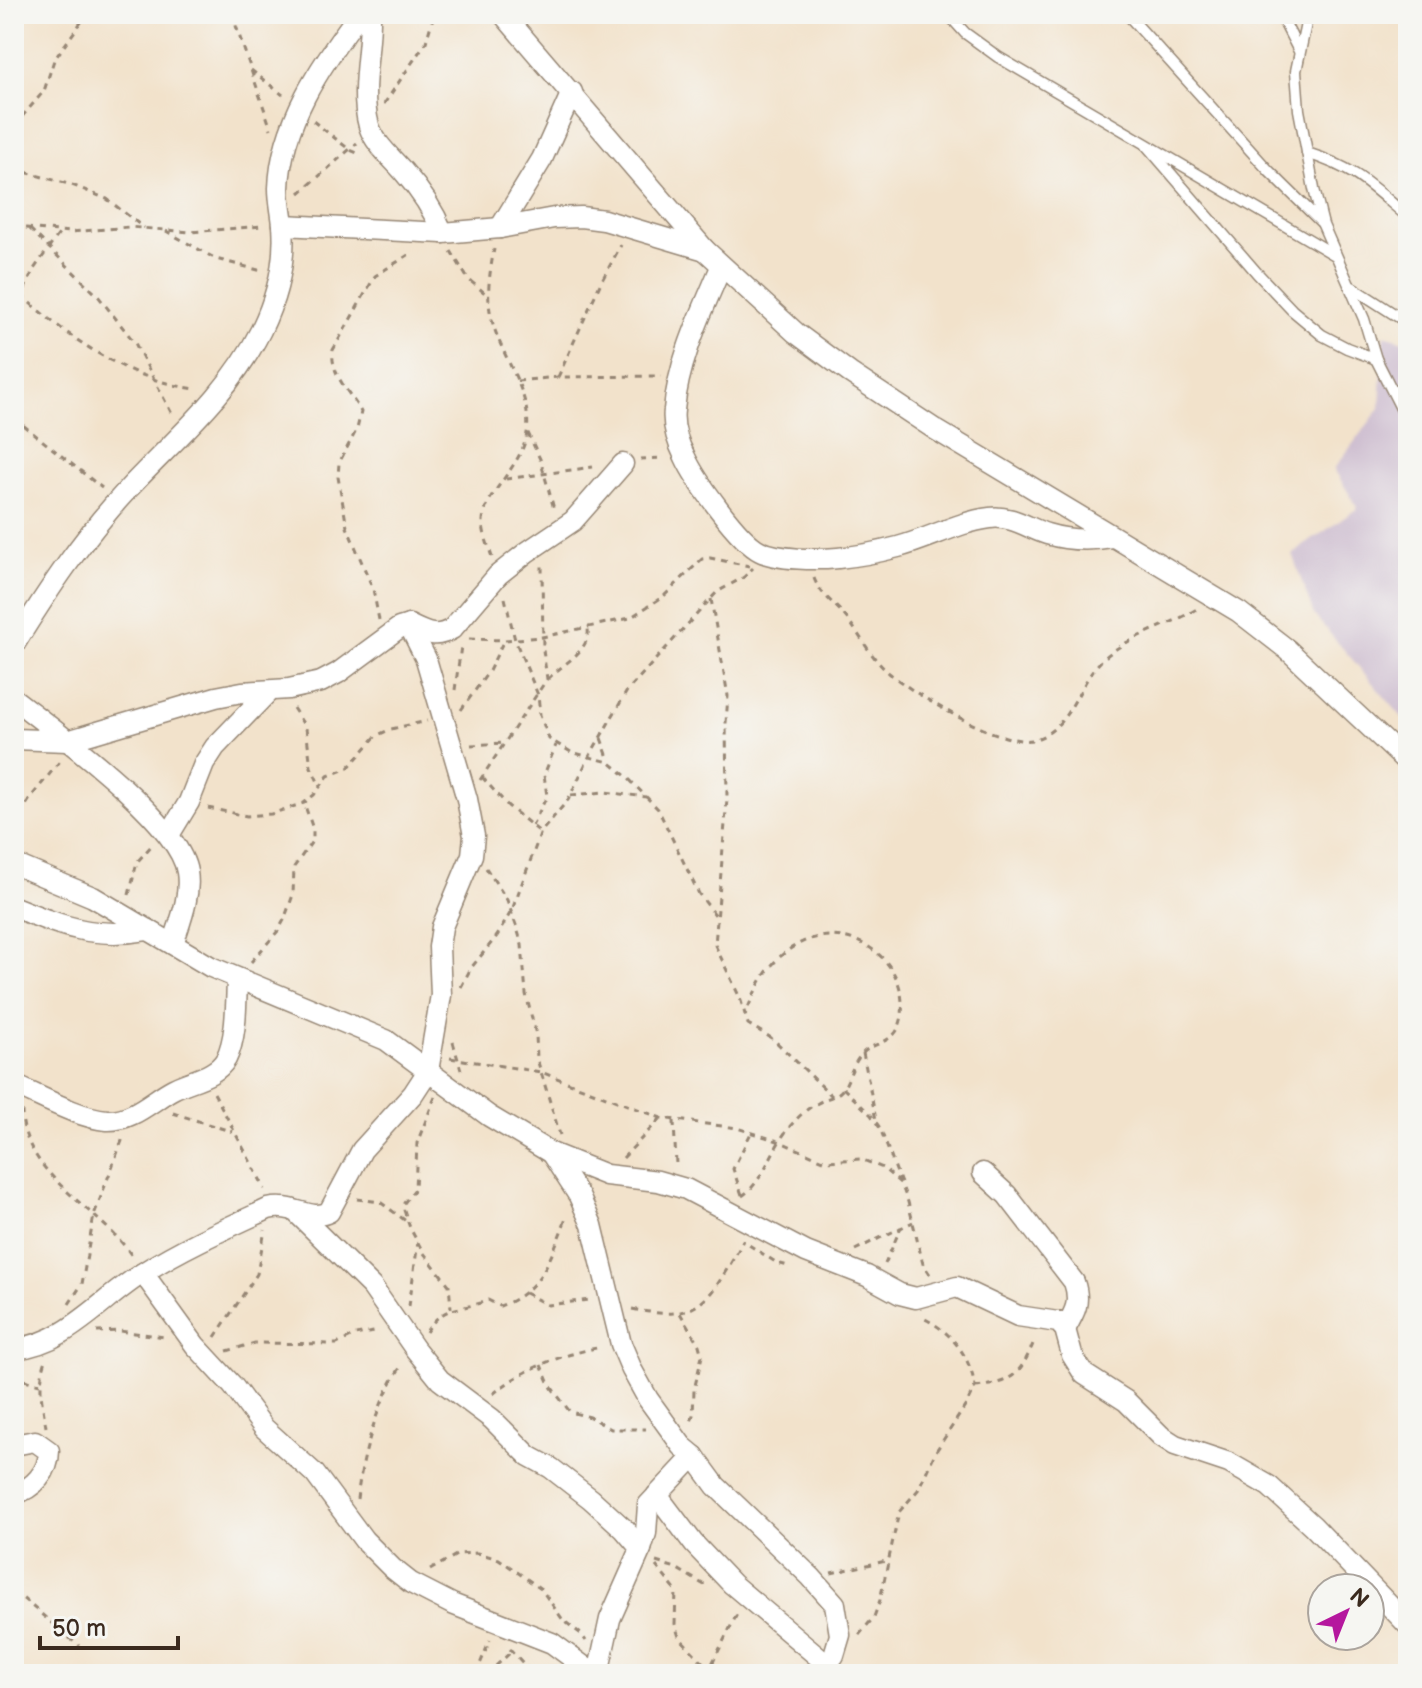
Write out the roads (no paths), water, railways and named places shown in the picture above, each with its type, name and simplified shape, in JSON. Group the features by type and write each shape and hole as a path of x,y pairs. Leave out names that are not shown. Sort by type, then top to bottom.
{"street":[{"path":"14,645 72,557 118,500 220,392 260,332 281,273 279,187 283,159 299,110 328,55 359,14"},
{"path":"370,14 366,91 370,128 434,211 443,233"},
{"path":"503,14 705,250 796,333 936,430 1239,612 1288,650 1408,763"},
{"path":"500,228 542,159 572,92"},
{"path":"282,216 443,233 581,217 604,220 705,250"},
{"path":"721,267 680,376 673,413 676,435 685,459 734,528 760,551 773,555 837,558 899,547 988,518 1011,519 1049,535 1074,540 1113,537"},
{"path":"14,739 71,744 216,697 289,689 321,682 399,628 409,625 435,636 442,635 452,629 498,575 573,521 623,464"},
{"path":"334,1248 335,1203 347,1173 362,1150 413,1094 430,1066 441,995 439,947 442,927 472,855 474,836 467,799 426,659 409,625"},
{"path":"169,835 189,802 204,764 215,747 268,692"},
{"path":"14,699 123,787 169,835 187,870 188,890 173,944"},
{"path":"14,864 67,885 237,979 386,1040 430,1066 489,1116 557,1156 606,1175 658,1181 739,1206 806,1252 835,1262 900,1294 916,1298 957,1287 1018,1316 1058,1322 1065,1329 1072,1355 1084,1374 1126,1401 1168,1440 1229,1463 1269,1486 1305,1518 1408,1625"},
{"path":"14,907 48,921 95,934 119,935 149,930"},
{"path":"14,1085 106,1120 121,1118 151,1104 175,1088 206,1076 225,1059 235,1014 237,979"},
{"path":"557,1156 579,1196 600,1250 610,1305 632,1370 648,1399 680,1427 682,1446 694,1456 716,1486 835,1604 840,1635 830,1664 732,1594 657,1495"},
{"path":"983,1173 1007,1195 1074,1282 1078,1295 1076,1311 1065,1329"},
{"path":"14,1349 62,1334 143,1273 176,1254 279,1208 322,1216 335,1203"},
{"path":"279,1208 334,1248 372,1287 409,1340 450,1390 478,1407 529,1456 551,1468 610,1515 641,1549"},
{"path":"143,1273 195,1345 233,1386 264,1428 315,1474 377,1554 411,1583 452,1604 552,1643 597,1671 610,1619 641,1549 648,1505 694,1456"},
{"path":"14,1445 35,1441 49,1451 49,1460 42,1474 27,1490 14,1494"}],"lane":[{"path":"948,14 965,33 998,57 1335,255"},
{"path":"1127,14 1259,160 1323,225"},
{"path":"1280,14 1299,51"},
{"path":"1308,14 1296,71 1299,110 1323,225 1350,286 1376,359 1408,422"},
{"path":"1143,142 1292,310 1322,335 1376,359"},
{"path":"1307,153 1345,166 1408,217"},
{"path":"1350,286 1408,323"}]}
